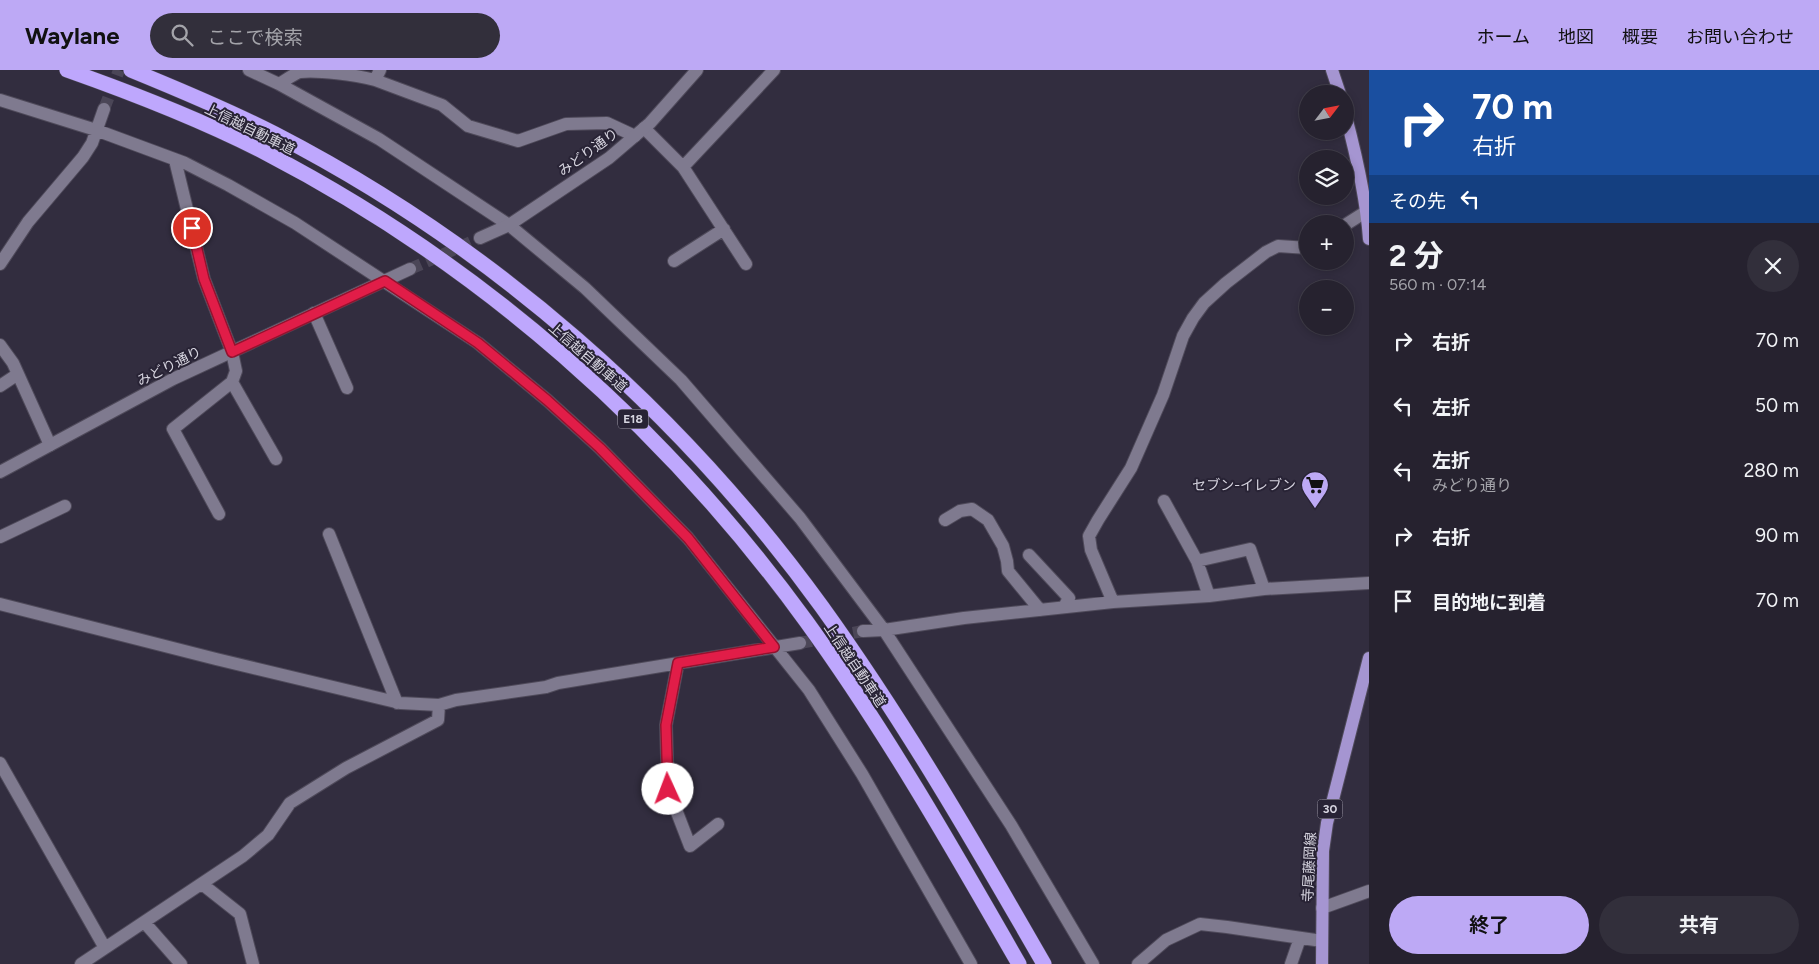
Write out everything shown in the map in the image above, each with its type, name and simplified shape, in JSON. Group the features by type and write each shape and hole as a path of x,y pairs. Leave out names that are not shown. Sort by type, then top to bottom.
{"highway":[{"name":"上信越自動車道","path":"67,70 123,90 204,124 265,153 395,228 482,290 568,360 621,408 675,462 724,518 805,620 922,798 1019,964"},
{"name":"上信越自動車道","path":"131,70 200,98 274,134 340,170 403,208 526,296 583,343 635,390 738,500 821,605 858,658 936,780 1044,964"}],"main road":[{"path":"1332,70 1337,85"},
{"path":"1352,140 1367,211 1369,239"},
{"name":"寺尾藤岡線","path":"1322,964 1323,851 1327,823 1369,658"}],"street":[{"path":"249,70 279,84 380,139 509,225 585,288 681,380 800,518 884,630 1012,825 1093,964"},
{"name":"みどり通り","path":"480,238 509,225 610,158 640,132 697,70"},
{"path":"683,167 774,70"},
{"path":"279,84 302,71 377,75 442,105 468,126 518,141 566,124 607,122 640,132 683,167 746,264"},
{"path":"0,100 96,130 175,160 228,185 295,223 478,343 547,400 600,448 688,538 809,690 862,774 971,964"},
{"path":"0,264 28,222 92,143 104,109"},
{"path":"175,160 204,279 232,352 236,371 232,382 173,429 219,514"},
{"path":"1354,219 1367,211"},
{"path":"674,261 724,229"},
{"path":"1113,602 1091,550 1089,536 1131,468 1163,395 1184,336 1193,318 1204,303 1226,283 1266,252 1278,246 1299,247"},
{"name":"みどり通り","path":"1,470 50,446 173,379 410,270"},
{"path":"314,313 347,388"},
{"path":"0,344 18,374 50,446"},
{"path":"0,386 18,374"},
{"path":"232,382 276,459"},
{"path":"1164,501 1196,562 1209,596"},
{"path":"0,537 65,506"},
{"path":"945,520 960,511 972,509 988,520 1008,561 1008,571 1040,610"},
{"path":"328,534 398,702"},
{"path":"1196,562 1250,549 1264,590"},
{"path":"1029,555 1069,598 1064,607"},
{"path":"863,631 1113,602 1369,583"},
{"path":"0,604 216,659 398,702 438,704 800,643"},
{"path":"678,663 666,725 668,789 690,846 718,824"},
{"path":"81,964 244,856 268,835 290,803 346,768 438,720 438,704"},
{"path":"2,771 105,948"},
{"path":"202,884 240,914 253,964"},
{"path":"1322,908 1369,891"},
{"path":"145,923 181,964"},
{"path":"1138,964 1166,940 1200,924 1322,941"},
{"path":"1291,964 1300,938"}],"tunnel":[{"path":"104,109 119,70"},
{"path":"410,269 480,238"},
{"path":"800,643 863,631"}],"place":[{"name":"セブン-イレブン","path":"1315,509"}],"route":[{"path":"192,228 204,279 232,352 385,281 478,343 547,400 634,481 688,538 774,647 678,663 666,725 668,789"}]}
